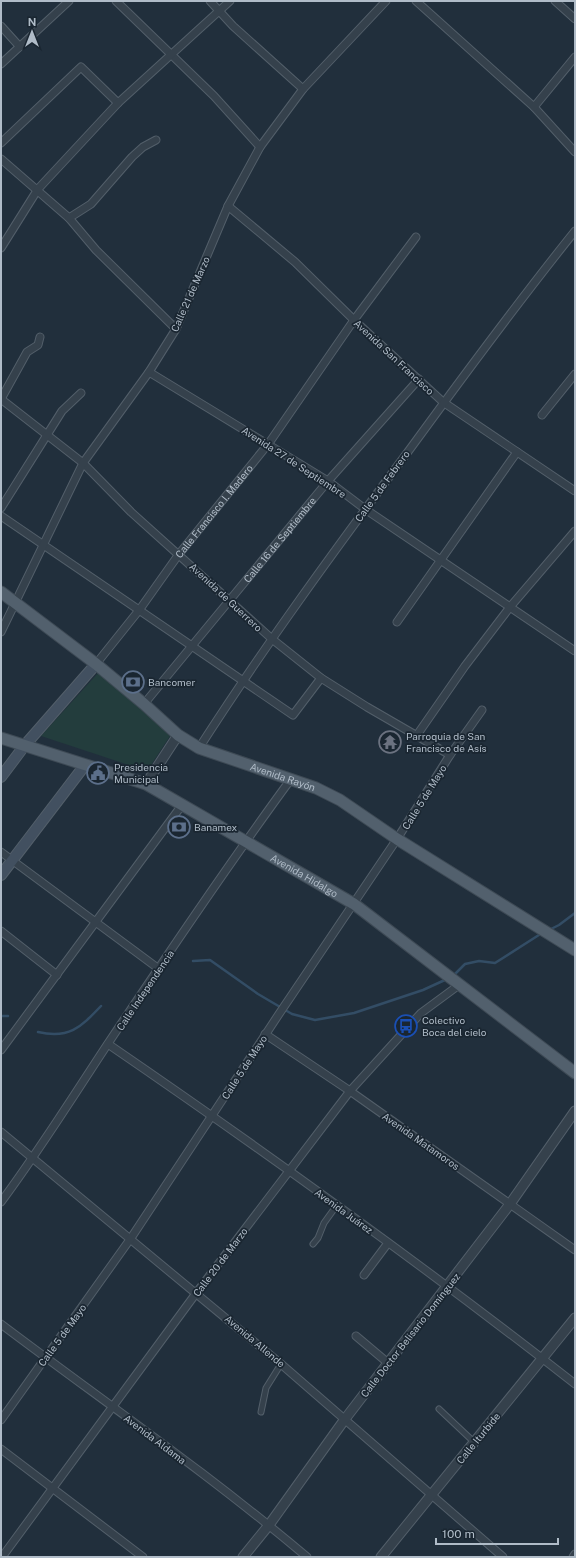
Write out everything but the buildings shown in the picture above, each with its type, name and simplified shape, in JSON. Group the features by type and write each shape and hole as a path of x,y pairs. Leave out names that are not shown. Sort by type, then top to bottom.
{"main road":[{"name":"Avenida Rayón","path":"1,592 96,664 178,735 199,748 316,788 340,800 397,839 575,950"},
{"name":"Calle Francisco I. Madero","path":"1,777 25,745 96,664"},
{"name":"Avenida Hidalgo","path":"1,738 146,784 354,904 575,1073"},
{"path":"1,875 85,764"}],"street":[{"path":"1,64 69,1"},
{"path":"116,1 214,96 260,146"},
{"path":"210,1 233,26 303,89"},
{"path":"1,248 38,189 118,103 170,54 230,1"},
{"name":"Calle 21 de Marzo","path":"14,603 82,463 149,372 176,329 201,274 228,206 260,146 303,89 386,1"},
{"path":"416,1 534,107 575,151"},
{"path":"555,1 575,19"},
{"path":"1,26 20,47"},
{"path":"534,107 575,56"},
{"path":"1,143 81,67 118,103"},
{"path":"69,218 91,204 132,157 143,147 156,140"},
{"path":"1,159 38,189 69,218 96,250 176,329"},
{"name":"Avenida San Francisco","path":"228,206 295,262 354,320 443,402 575,490"},
{"name":"Calle 5 de Febrero","path":"199,748 242,680 365,509 510,313 575,231"},
{"name":"Calle Francisco I. Madero","path":"96,664 140,609 179,554 269,443 354,320 416,237"},
{"path":"1,399 27,352 38,345 40,337"},
{"name":"Avenida 27 de Septiembre","path":"149,372 269,443 328,481 365,509 575,652"},
{"path":"542,415 575,374"},
{"name":"Calle 16 de Septiembre","path":"144,704 328,481 419,379"},
{"path":"1,508 62,411 81,393"},
{"name":"Avenida de Guerrero","path":"1,399 82,463 131,512 272,639 321,678 367,707 450,755"},
{"path":"397,622 518,452"},
{"path":"1,516 192,644 293,715 321,678"},
{"path":"417,735 465,666 510,607 575,531"},
{"path":"1,632 14,603"},
{"name":"Calle 5 de Mayo","path":"1,1420 131,1238 284,1006 397,839 450,755 482,710"},
{"path":"146,784 178,735"},
{"name":"Calle Independencia","path":"1,1202 33,1159 108,1044 245,841 291,779"},
{"path":"1,1050 182,805"},
{"path":"1,852 159,969"},
{"path":"1,931 57,975"},
{"name":"Calle 20 de Marzo","path":"2,1557 197,1292 350,1091 421,1013 458,984"},
{"name":"Avenida Matamoros","path":"266,1034 350,1091 575,1250"},
{"name":"Avenida Juárez","path":"108,1044 337,1205 448,1286 575,1384"},
{"name":"Calle Doctor Belisario Domínguez","path":"243,1557 269,1525 345,1419 510,1204 575,1111"},
{"name":"Avenida Allende","path":"1,1132 197,1292 503,1557"},
{"path":"313,1244 318,1238 324,1223 337,1205"},
{"path":"364,1275 388,1243"},
{"name":"Calle Iturbide","path":"381,1557 575,1318"},
{"name":"Avenida Aldama","path":"1,1324 113,1406 269,1525 307,1557"},
{"path":"356,1336 388,1363"},
{"path":"261,1412 266,1388 281,1364"},
{"path":"439,1409 474,1442"},
{"path":"1,1449 53,1487 143,1557"}],"green space":[{"path":"99,672 172,733 147,771 41,736"}],"waterway":[{"path":"549,930 559,925 575,913"},
{"path":"453,976 465,964 479,961 495,963 542,933"},
{"path":"193,961 210,960 258,994 292,1014 315,1020 354,1013 423,990 447,979"},
{"path":"38,1032 49,1034 66,1033 80,1026 101,1006"},
{"path":"1,1016 8,1016"}],"place":[{"name":"Bancomer","path":"133,682"},
{"name":"Parroquia de San Francisco de Asís","path":"390,742"},
{"name":"Presidencia Municipal","path":"98,773"},
{"name":"Banamex","path":"179,827"},
{"name":"Colectivo Boca del cielo","path":"406,1026"}]}
